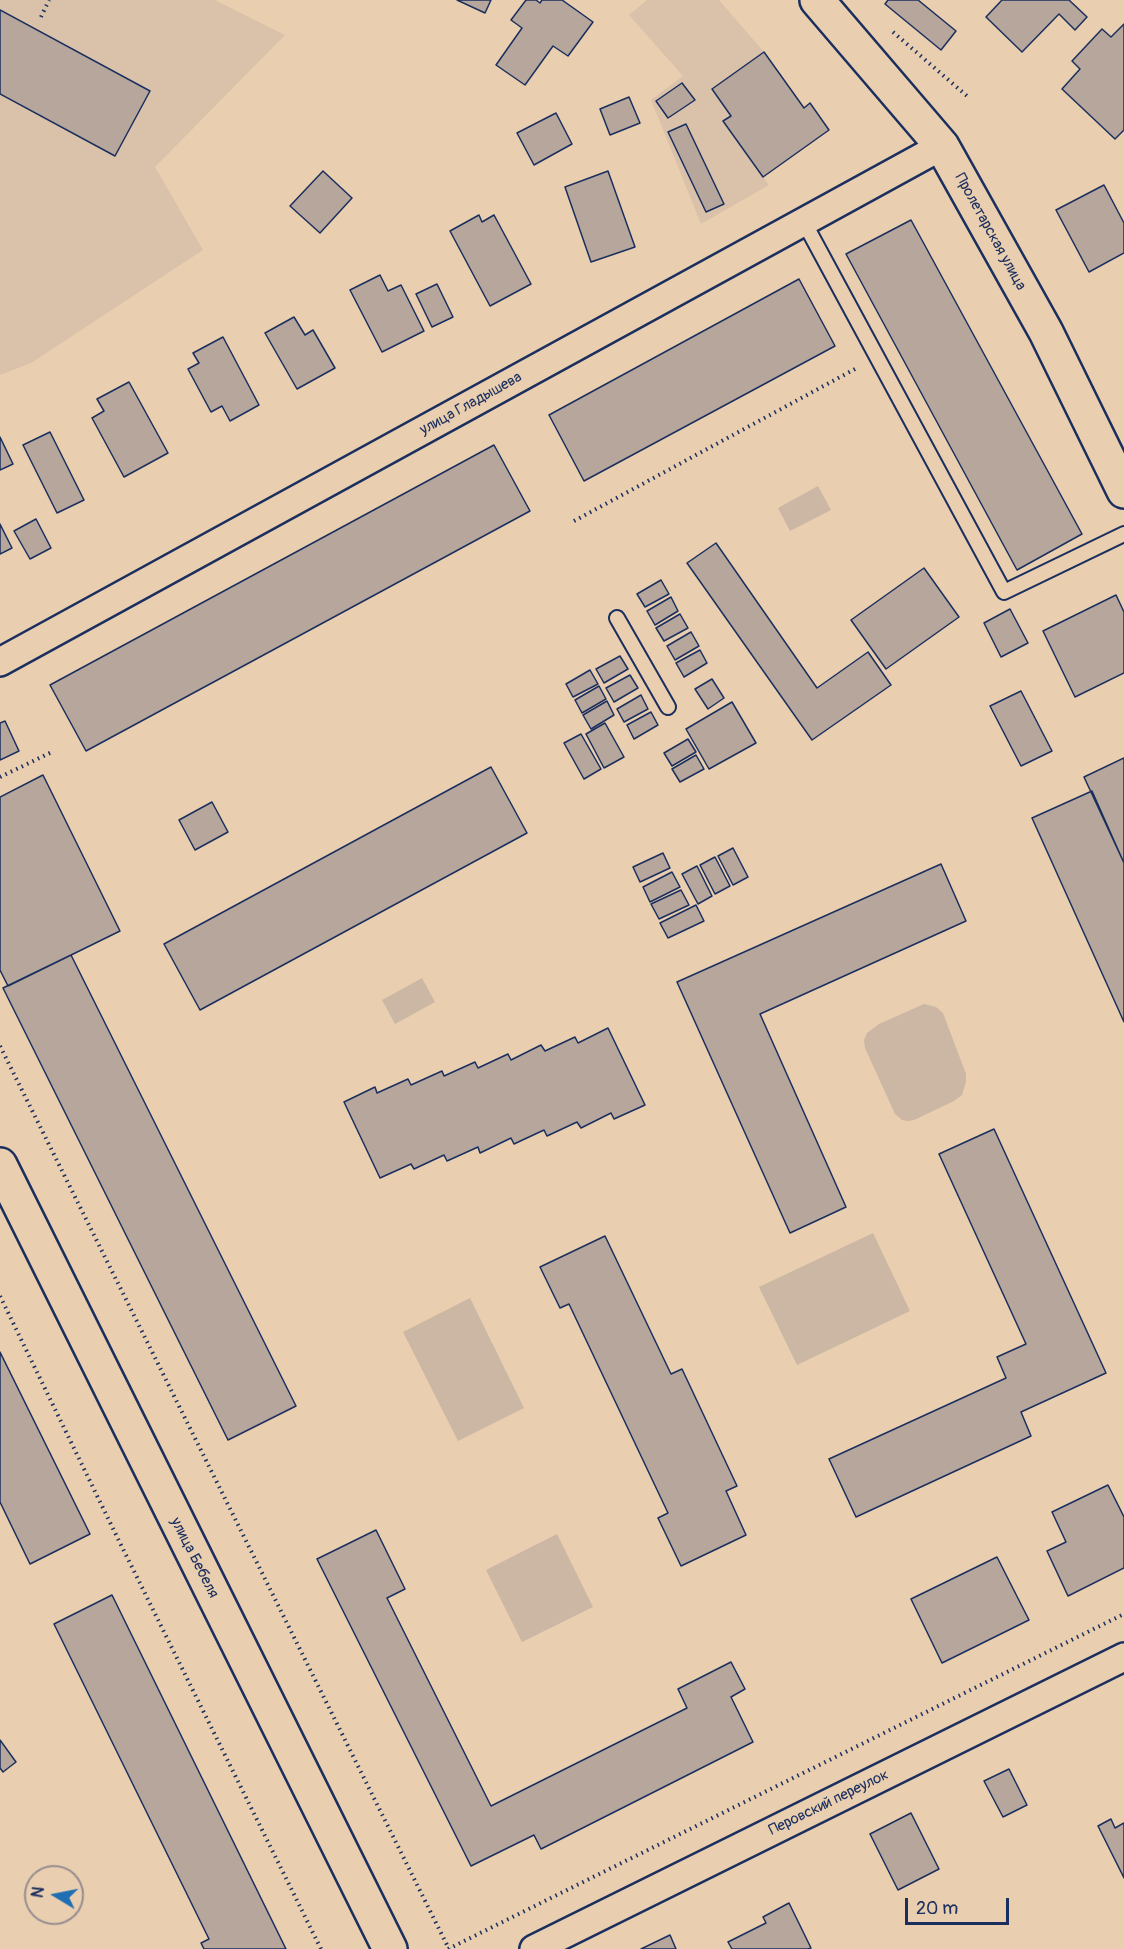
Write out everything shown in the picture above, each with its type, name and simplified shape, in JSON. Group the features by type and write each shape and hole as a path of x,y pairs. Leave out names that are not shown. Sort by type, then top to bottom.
{"street":[{"name":"Пролетарская улица","path":"817,0 942,146 1046,332 1124,490"},
{"name":"улица Гладышева","path":"0,662 942,146"},
{"name":"улица Бебеля","path":"0,1165 390,1949"},
{"name":"Перовский переулок","path":"534,1949 1124,1657"}],"lane":[{"path":"804,222 1004,592 1124,534"},
{"path":"617,618 669,707"}],"path":[{"path":"41,17 49,0"},
{"path":"888,27 967,96"},
{"path":"574,521 877,357"},
{"path":"0,777 54,751"},
{"path":"0,1046 449,1949 1124,1614"},
{"path":"0,1296 321,1949"}],"shaded area":[{"path":"0,0 215,0 285,35 155,167 203,250 31,363 0,375"},
{"path":"647,0 719,0 764,52 803,107 810,103 829,130 763,177 769,185 701,224 651,100 683,76 629,15"},
{"path":"818,486 831,510 790,531 778,508"},
{"path":"422,978 435,1002 395,1024 382,1000"},
{"path":"924,1004 936,1007 943,1013 966,1074 966,1082 962,1095 954,1101 908,1121 902,1120 895,1114 865,1048 864,1040 867,1033 879,1024"},
{"path":"873,1233 910,1311 797,1365 759,1287"},
{"path":"470,1298 524,1408 458,1441 403,1332"},
{"path":"557,1534 593,1607 522,1642 486,1570"}],"building":[{"path":"457,0 491,0 485,13"},
{"path":"526,0 536,0 540,3 542,0 562,0 593,22 568,56 553,46 525,85 496,65 522,28 511,20"},
{"path":"888,0 918,0 956,31 941,50 885,4"},
{"path":"1002,0 1069,0 1087,17 1075,30 1059,14 1022,52 986,17"},
{"path":"0,10 150,91 115,156 0,94"},
{"path":"1124,24 1124,130 1115,139 1062,89 1080,69 1072,61 1102,29 1111,37"},
{"path":"764,52 804,108 810,103 829,130 763,177 723,121 731,116 712,89"},
{"path":"682,83 695,100 668,118 656,101"},
{"path":"629,97 640,123 610,135 600,109"},
{"path":"556,113 572,144 534,165 517,133"},
{"path":"686,124 724,204 706,212 668,132"},
{"path":"323,171 352,198 320,233 290,206"},
{"path":"608,171 635,247 591,262 565,187"},
{"path":"1104,185 1124,223 1124,253 1089,272 1056,210"},
{"path":"479,215 482,222 494,215 531,284 490,306 450,231"},
{"path":"911,220 1082,534 1017,570 846,254"},
{"path":"380,275 388,291 401,285 424,331 382,352 350,290"},
{"path":"799,279 835,346 584,481 549,415"},
{"path":"437,284 453,317 432,327 416,294"},
{"path":"294,317 305,335 313,330 335,368 297,389 265,333"},
{"path":"223,337 259,405 230,421 222,406 211,412 188,369 199,363 193,353"},
{"path":"129,382 168,453 124,477 92,418 104,411 97,399"},
{"path":"50,432 84,500 57,513 23,445"},
{"path":"0,437 13,464 0,470"},
{"path":"494,445 530,511 86,751 50,685"},
{"path":"36,519 51,548 30,559 14,531"},
{"path":"0,524 12,548 0,554"},
{"path":"716,543 817,688 868,652 891,685 812,740 687,563"},
{"path":"924,568 959,617 886,669 851,620"},
{"path":"661,580 669,594 645,607 637,594"},
{"path":"1116,595 1124,612 1124,673 1075,697 1043,631"},
{"path":"671,597 678,611 655,625 647,611"},
{"path":"1010,609 1028,643 1001,657 984,623"},
{"path":"680,614 688,628 664,641 656,628"},
{"path":"691,632 699,646 675,660 667,646"},
{"path":"700,650 707,663 684,677 676,663"},
{"path":"620,656 628,669 604,683 596,669"},
{"path":"590,670 598,684 573,697 566,684"},
{"path":"630,675 638,688 614,702 606,688"},
{"path":"712,679 724,698 708,709 695,689"},
{"path":"599,686 606,699 582,713 575,700"},
{"path":"1021,691 1052,751 1021,766 990,706"},
{"path":"641,695 648,709 624,722 617,709"},
{"path":"607,701 614,715 591,729 583,715"},
{"path":"732,702 756,743 709,769 686,729"},
{"path":"651,712 658,725 634,739 627,725"},
{"path":"5,721 19,751 0,760 0,723"},
{"path":"605,723 624,757 604,768 586,734"},
{"path":"581,734 601,769 584,779 564,743"},
{"path":"688,739 696,752 672,766 664,753"},
{"path":"696,755 704,769 680,782 672,769"},
{"path":"1124,758 1124,863 1084,777"},
{"path":"491,767 527,833 200,1010 164,944"},
{"path":"43,775 120,931 8,986 0,970 0,797"},
{"path":"1092,791 1124,863 1124,1022 1032,818"},
{"path":"212,802 228,832 195,850 179,820"},
{"path":"733,848 748,877 733,885 718,856"},
{"path":"663,853 670,868 640,882 633,867"},
{"path":"715,857 730,886 715,894 700,865"},
{"path":"941,864 966,921 760,1014 846,1207 790,1233 677,982"},
{"path":"697,866 712,896 698,904 682,874"},
{"path":"672,872 680,887 650,902 643,887"},
{"path":"681,890 689,905 659,919 651,904"},
{"path":"696,905 704,921 668,938 660,923"},
{"path":"71,955 296,1406 228,1440 3,988"},
{"path":"608,1028 645,1105 614,1119 611,1113 581,1128 577,1122 547,1136 544,1130 514,1144 511,1138 480,1153 478,1147 447,1161 444,1155 414,1169 411,1164 380,1178 344,1102 375,1087 377,1093 408,1079 411,1085 442,1071 444,1076 475,1062 478,1068 508,1054 511,1060 541,1045 545,1051 575,1037 578,1043"},
{"path":"994,1129 1106,1373 1021,1412 1031,1436 856,1517 829,1459 1006,1378 997,1357 1026,1344 939,1154"},
{"path":"605,1236 671,1374 682,1369 737,1486 726,1491 746,1535 681,1566 658,1518 668,1513 569,1304 560,1308 540,1267"},
{"path":"0,1352 90,1534 30,1564 0,1502"},
{"path":"1108,1485 1124,1517 1124,1568 1068,1596 1047,1551 1066,1542 1052,1512"},
{"path":"376,1530 405,1589 387,1598 491,1806 687,1708 678,1689 731,1662 745,1689 731,1697 753,1742 541,1849 534,1835 471,1866 317,1559"},
{"path":"997,1557 1029,1620 942,1663 911,1599"},
{"path":"112,1595 286,1949 204,1949 201,1943 209,1939 54,1624"},
{"path":"0,1740 16,1762 3,1772 0,1768"},
{"path":"1009,1769 1027,1805 1003,1817 984,1781"},
{"path":"911,1813 939,1869 898,1890 870,1834"},
{"path":"1111,1819 1115,1828 1124,1823 1124,1878 1098,1826"},
{"path":"789,1903 811,1948 732,1949 728,1942 766,1923 763,1917"},
{"path":"670,1935 676,1949 641,1949"}]}
